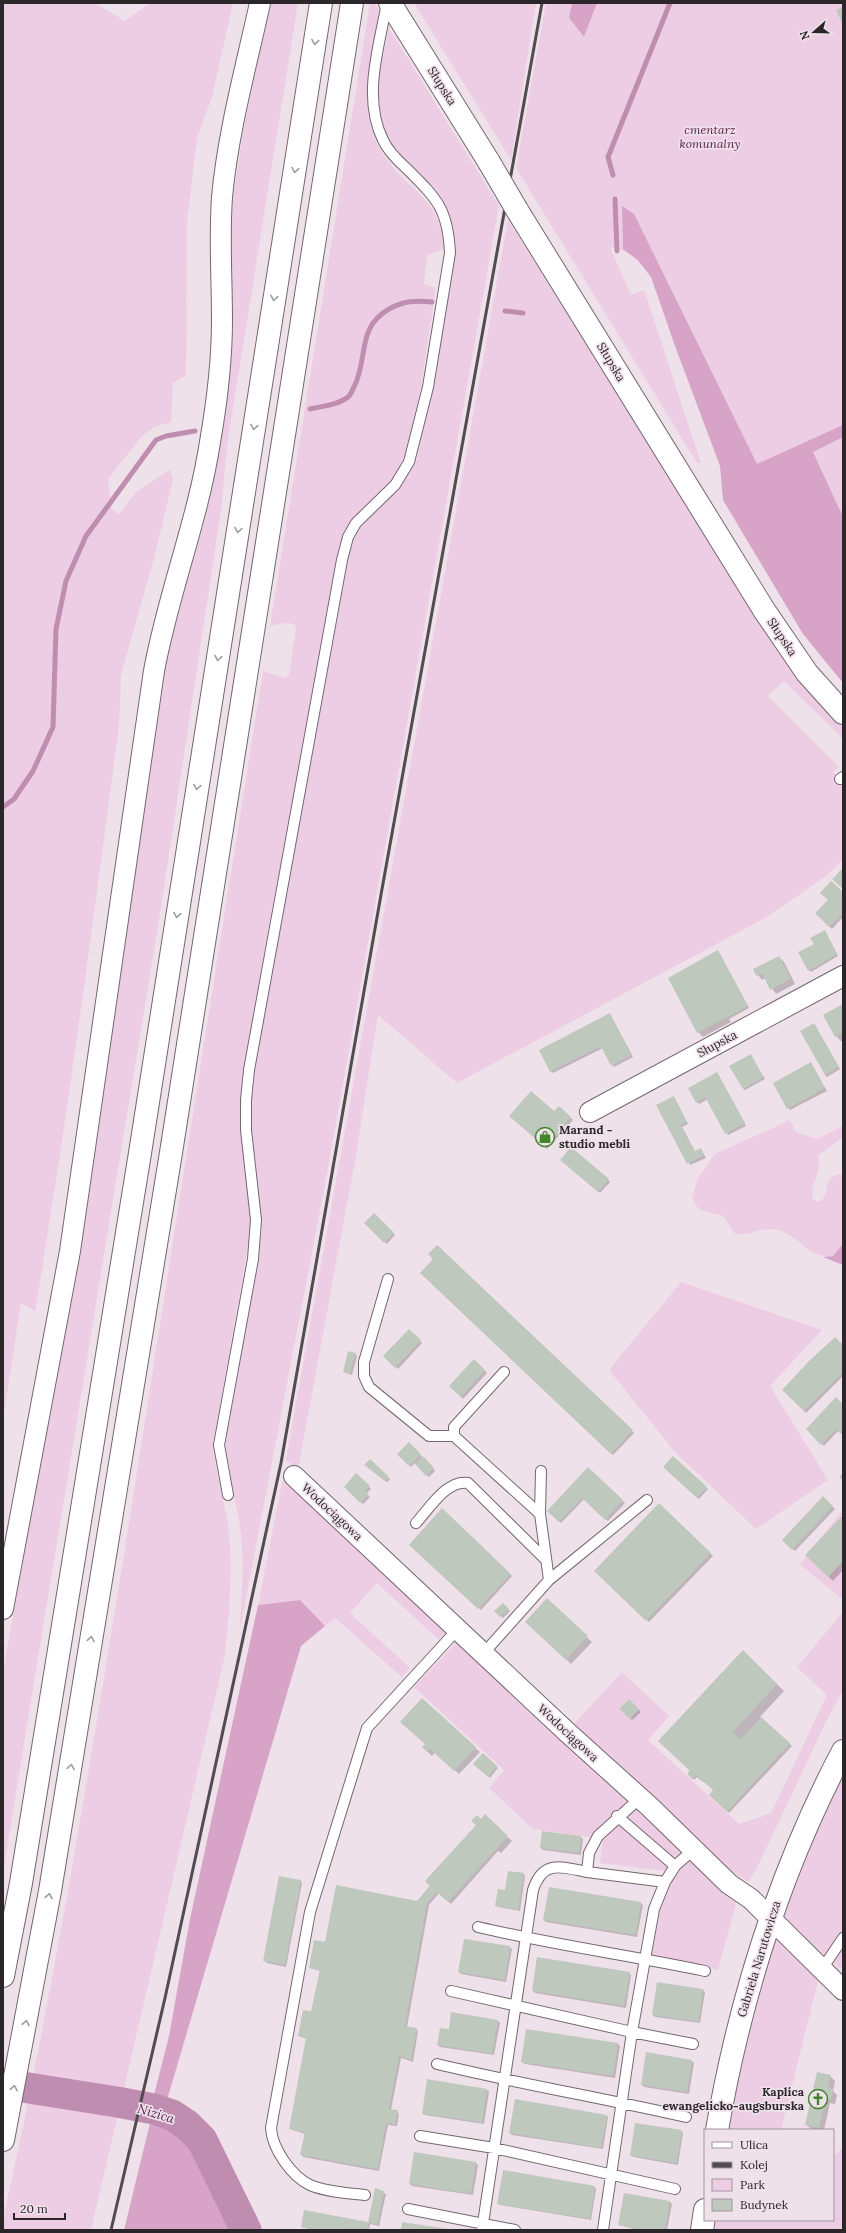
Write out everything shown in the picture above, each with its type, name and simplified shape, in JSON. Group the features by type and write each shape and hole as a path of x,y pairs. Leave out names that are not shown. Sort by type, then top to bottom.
{"main road":[{"path":"3,1976 22,1875 137,1168 321,3"},
{"path":"3,2140 50,1891 168,1167 352,3"},
{"name":"Słupska","path":"391,7 489,162 517,210 764,610 807,673 843,713"},
{"name":"Gabriela Narutowicza","path":"717,2129 750,1981 770,1918 821,1796 843,1752"},
{"path":"702,2230 704,2217"}],"street":[{"path":"3,1609 70,1251 154,671 162,628 198,503 210,443 221,358 220,227 223,196 232,134 260,3"},
{"name":"Słupska","path":"590,1112 843,976"},
{"name":"Wodociągowa","path":"294,1476 457,1630 640,1798 693,1850 770,1918 843,1990"}],"lane":[{"path":"228,1495 219,1445 254,1251 256,1220 246,1130 246,1100 257,1021 342,560 348,537 356,523 394,485 410,462 428,387 450,253 450,237 442,208 434,196 392,154 383,140 376,121 373,98 374,74 391,7"},
{"path":"388,1279 364,1362 364,1376 369,1387 429,1436 454,1436 540,1514"},
{"path":"454,1436 454,1427 504,1372"},
{"path":"541,1471 540,1514 549,1580"},
{"path":"416,1523 448,1488 462,1482 468,1483 546,1560"},
{"path":"483,1654 549,1580 647,1500"},
{"path":"365,2195 319,2188 301,2179 275,2147 271,2128 310,1912 367,1728 457,1630"},
{"path":"587,1872 588,1853 598,1836 617,1816 640,1798"},
{"path":"617,1816 675,1866"},
{"path":"603,2230 632,2032 644,1958 654,1909 665,1882 675,1866 693,1850"},
{"path":"482,2227 526,1938 537,1877 548,1868 557,1866 587,1872 665,1882"},
{"path":"478,1927 526,1938 644,1958 704,1971"},
{"path":"822,1969 843,1938"},
{"path":"451,1991 632,2032 694,2044"},
{"path":"437,2064 504,2080 622,2102 686,2118"},
{"path":"420,2136 494,2148 675,2189"},
{"path":"408,2208 482,2227 515,2230"}],"green space":[{"path":"3,3 95,3 125,21 150,3 233,3 212,97 197,138 187,223 186,375 173,383 171,422 154,427 141,437 108,479 112,509 119,514 136,492 170,469 173,480 154,558 121,675 119,726 80,1018 47,1238 35,1311 21,1303 3,1420"},
{"path":"270,3 298,3 227,446 221,510 162,901 3,1872 3,1672 89,1194 166,656 206,516 215,475 225,408 230,230 233,198 242,138"},
{"path":"370,3 374,3 380,12 370,64 367,99 373,133 380,149 389,163 420,194 436,216 441,231 444,249 427,255 424,284 436,288 421,387 407,450 396,475 355,516 346,530 339,547 243,1073 241,1099 251,1218 250,1235 213,1444 216,1467 228,1523 231,1564 225,1655 91,2230 3,2230 3,2220 42,2033 92,1750 263,671 284,678 289,675 296,629 294,624 285,623 270,626"},
{"path":"414,3 536,3 511,160"},
{"name":"cmentarz komunalny","path":"546,3 572,3 569,18 584,37 597,3 843,3 843,680 651,277 629,254 610,247 631,295 644,290 701,463 697,463 516,168"},
{"path":"389,28 499,206 326,1179 240,1630 242,1552 238,1514 226,1456 225,1432 258,1260 262,1230 252,1129 252,1084 349,554 354,540 362,526 404,481 417,460 456,248 453,224 445,206 435,191 400,155 390,141 382,124 379,112 378,88"},
{"path":"508,220 768,634 843,728 843,739 784,681 768,696 839,767 833,772 843,781 843,859 826,876 767,917 457,1083 378,1015 356,1155 298,1469 286,1460"},
{"path":"790,1120 796,1132 817,1139 843,1126 843,1137 819,1155 819,1169 812,1191 813,1199 818,1202 825,1196 828,1182 831,1178 836,1175 843,1174 843,1244 833,1256 824,1256 810,1251 793,1237 778,1230 767,1229 746,1234 735,1234 723,1216 704,1212 698,1207 692,1198 698,1178 715,1154"},
{"path":"681,1282 822,1330 770,1386 828,1480 756,1529 675,1452 609,1370"},
{"path":"283,1478 448,1630 439,1640 377,1583 350,1613 410,1668 402,1677 335,1618 325,1626 300,1600 258,1605"},
{"path":"843,1510 843,1600 800,1564"},
{"path":"843,1612 843,1690 825,1724 755,1872 748,1882 728,1869 571,1727 622,1672 669,1716 648,1740 739,1824 771,1813 827,1695 797,1667"},
{"path":"459,1640 737,1900 718,1970 652,1956 664,1871 600,1863 603,1839 533,1829 489,1788 504,1770 414,1687"},
{"path":"843,1771 843,1964 840,1969 782,1915 809,1846"},
{"path":"777,1937 819,1977 781,2129 729,2129 750,2032 762,1984"},
{"path":"843,2148 843,2230 714,2230 715,2221 834,2221 834,2156"}],"shaded area":[{"path":"572,3 597,3 584,37 569,18"},
{"path":"622,206 634,214 757,464 843,425 843,437 813,452 843,517 843,683 803,634 723,500 720,466 651,277 638,260 623,249"},
{"path":"843,1244 843,1265 823,1257 833,1256"},
{"path":"300,1600 325,1626 301,1646 167,2100 154,2095 169,2036 190,1919 258,1605"},
{"path":"151,2119 174,2129 190,2143 212,2179 235,2230 124,2230"}],"building":[{"path":"843,7 843,25 836,10"},
{"path":"843,868 843,889 832,879"},
{"path":"831,881 843,892 843,913 829,927 815,913 828,900 820,893"},
{"path":"825,930 837,954 808,971 798,952 814,944 810,938"},
{"path":"718,950 748,1006 697,1033 668,978"},
{"path":"779,956 791,979 770,990 762,973 756,976 753,969"},
{"path":"843,1004 843,1032 835,1037 823,1015"},
{"path":"610,1013 631,1055 611,1066 601,1046 550,1072 539,1050"},
{"path":"814,1023 839,1067 825,1075 800,1031"},
{"path":"751,1054 763,1077 743,1089 729,1066"},
{"path":"811,1062 825,1088 787,1109 773,1083"},
{"path":"717,1072 745,1123 725,1134 705,1097 696,1103 688,1088"},
{"path":"531,1091 554,1111 559,1106 571,1117 545,1147 509,1116"},
{"path":"674,1096 687,1122 681,1125 695,1151 701,1148 704,1155 687,1164 656,1105"},
{"path":"571,1147 609,1179 598,1192 560,1160"},
{"path":"374,1213 394,1233 384,1243 364,1223"},
{"path":"437,1245 633,1430 611,1454 420,1273 433,1259 428,1254"},
{"path":"409,1329 421,1340 395,1368 383,1356"},
{"path":"835,1337 843,1345 843,1372 804,1411 782,1390 809,1361"},
{"path":"348,1351 356,1353 350,1374 343,1372"},
{"path":"474,1359 485,1370 461,1397 449,1386"},
{"path":"836,1397 843,1404 843,1432 841,1434 836,1429 821,1445 806,1429"},
{"path":"409,1442 421,1454 409,1466 397,1454"},
{"path":"423,1456 434,1468 426,1476 415,1464"},
{"path":"673,1456 707,1487 697,1498 663,1467"},
{"path":"370,1459 389,1477 385,1481 364,1465"},
{"path":"588,1467 623,1500 605,1520 582,1498 559,1522 547,1511"},
{"path":"356,1473 370,1486 365,1491 369,1495 360,1503 344,1487"},
{"path":"843,1473 843,1481 839,1477"},
{"path":"823,1496 833,1506 792,1550 782,1540"},
{"path":"659,1503 711,1553 646,1621 594,1571"},
{"path":"442,1508 511,1574 478,1609 409,1545"},
{"path":"843,1515 843,1561 828,1577 805,1555"},
{"path":"547,1598 588,1636 566,1660 525,1622"},
{"path":"503,1603 509,1609 500,1617 494,1611"},
{"path":"743,1650 777,1684 733,1732 741,1739 761,1717 790,1743 727,1812 709,1795 713,1790 696,1775 692,1779 687,1774 690,1771 658,1741"},
{"path":"422,1698 476,1747 454,1771 430,1749 427,1752 422,1747 425,1744 400,1722"},
{"path":"629,1699 639,1709 630,1719 619,1709"},
{"path":"483,1753 497,1766 488,1777 473,1764"},
{"path":"485,1814 508,1836 448,1902 437,1892 427,1903 405,2026 417,2028 411,2060 399,2056 389,2109 398,2110 395,2125 386,2123 378,2169 300,2155 305,2132 289,2129 306,2038 298,2036 303,2010 311,2011 320,1970 309,1968 314,1940 325,1942 336,1885 417,1901 430,1886 425,1881 476,1825 471,1821 477,1815 481,1819"},
{"path":"542,1831 581,1836 579,1853 540,1848"},
{"path":"508,1871 524,1873 518,1910 495,1906 498,1889 505,1890"},
{"path":"279,1876 301,1880 285,1965 263,1961"},
{"path":"549,1887 641,1902 636,1935 543,1920"},
{"path":"464,1939 510,1946 505,1980 458,1972"},
{"path":"537,1957 630,1972 624,2006 532,1991"},
{"path":"657,1982 703,1989 699,2022 652,2015"},
{"path":"451,2012 498,2020 492,2054 437,2045 440,2028 449,2029"},
{"path":"526,2029 618,2043 613,2076 521,2062"},
{"path":"646,2052 692,2060 687,2092 641,2085"},
{"name":"Kaplica ewangelicko-augsburska","path":"817,2072 831,2075 828,2088 833,2089 831,2100 826,2099 819,2128 805,2125"},
{"path":"427,2079 487,2089 482,2122 422,2114"},
{"path":"515,2099 607,2115 601,2148 509,2133"},
{"path":"635,2123 682,2130 677,2163 630,2156"},
{"path":"414,2152 476,2162 471,2194 409,2184"},
{"path":"503,2170 595,2186 590,2219 497,2204"},
{"path":"375,2188 384,2191 377,2225 368,2222"},
{"path":"624,2193 670,2201 665,2230 645,2230 618,2225"},
{"path":"304,2210 368,2222 367,2230 349,2228 349,2230 318,2230 301,2227"},
{"path":"402,2222 448,2229 448,2230 401,2230"}],"waterway":[{"path":"613,175 608,157 670,3"},
{"path":"615,199 617,251"},
{"path":"310,409 335,404 344,400 350,395 358,376 367,334 379,317 394,306 415,301 432,302"},
{"path":"505,311 523,313"},
{"path":"3,807 14,799 33,771 53,727 56,629 66,581 86,536 156,440 166,436 195,431"},
{"name":"Nizica","path":"3,2084 117,2102 154,2109 172,2115 187,2125 202,2140 246,2230"}],"railway":[{"path":"111,2230 165,1998 281,1463 382,889 542,3"}],"place":[{"name":"Marand - studio mebli","path":"545,1137"},
{"name":"Kaplica ewangelicko-augsburska","path":"818,2099"}]}
